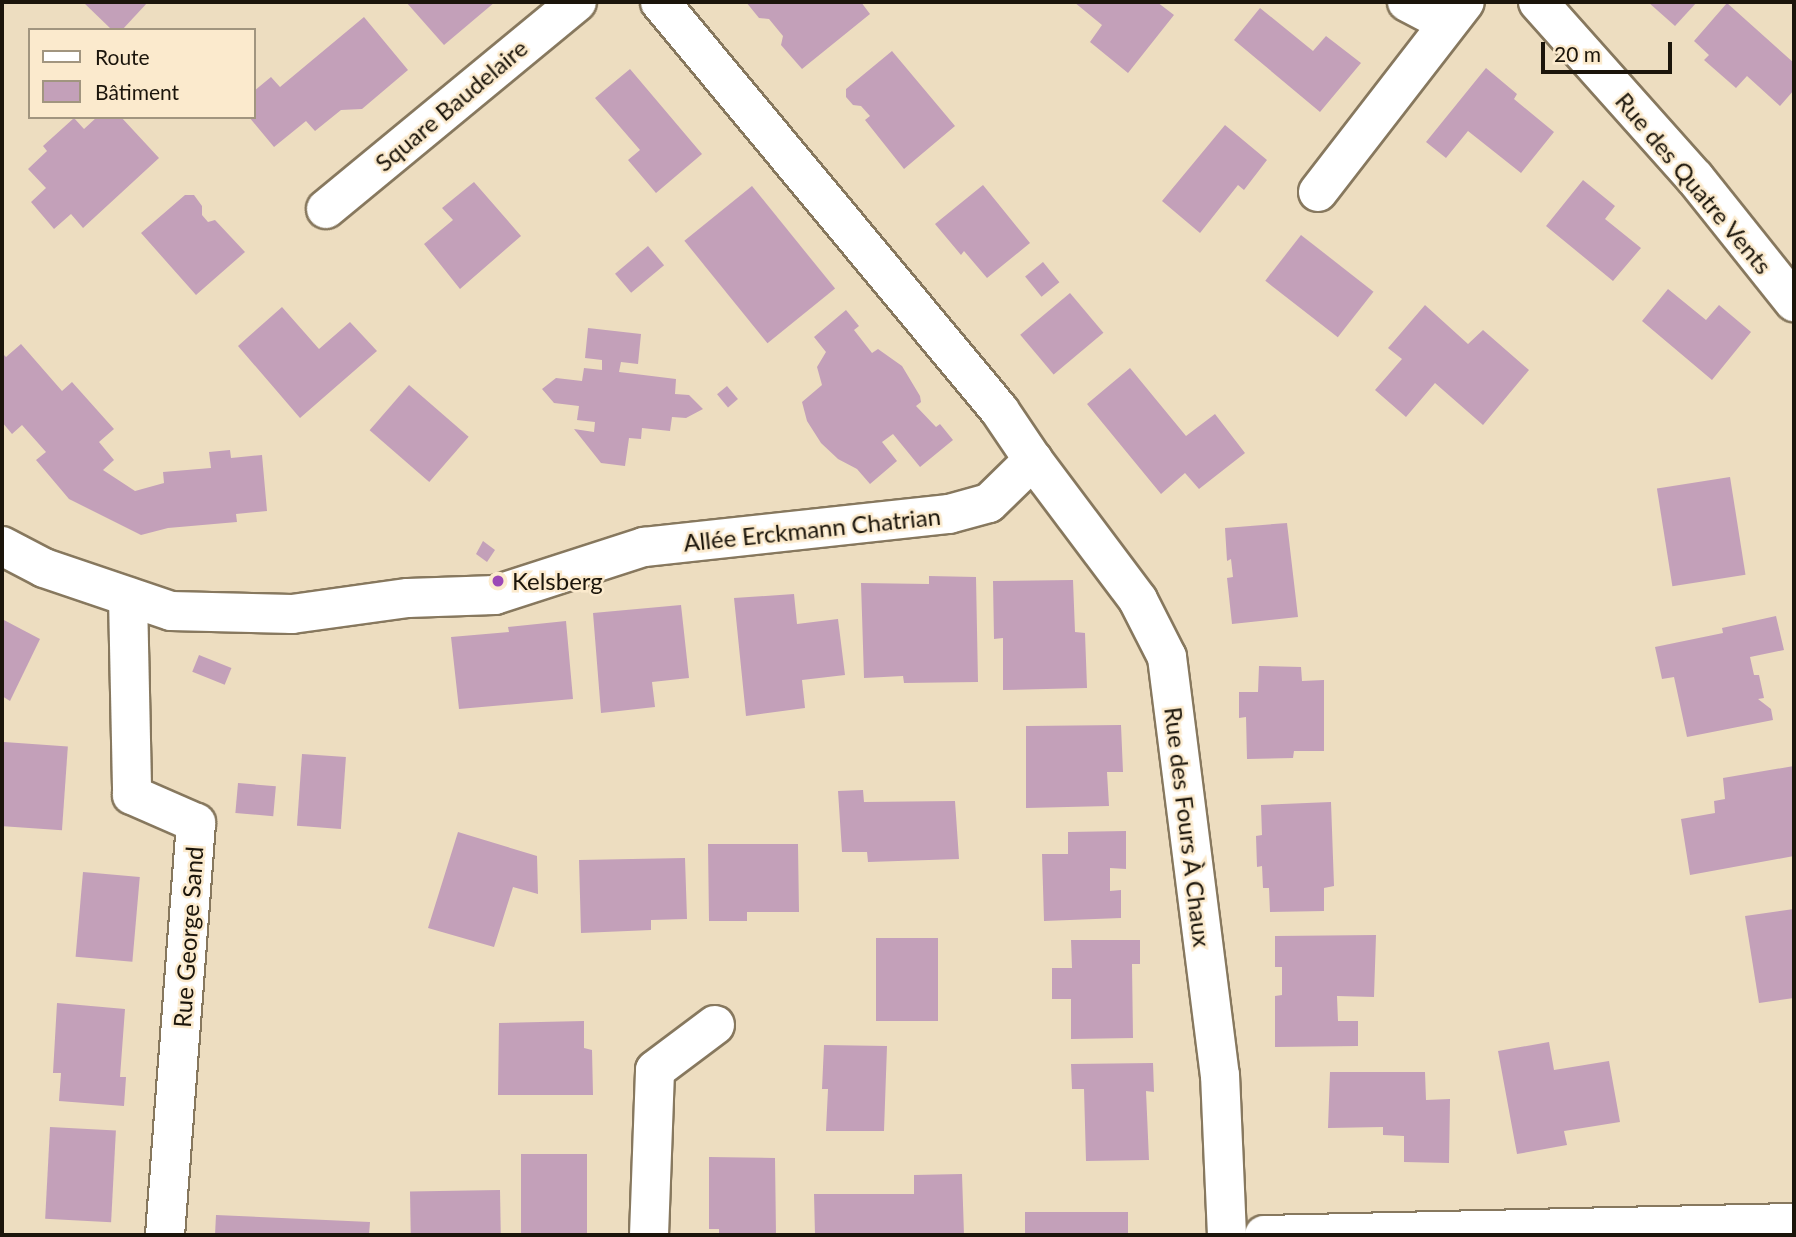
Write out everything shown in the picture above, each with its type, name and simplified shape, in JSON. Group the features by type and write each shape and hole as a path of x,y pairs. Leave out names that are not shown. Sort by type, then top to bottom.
{"street":[{"name":"Square Baudelaire","path":"326,209 577,2"},
{"path":"660,2 1000,411 1033,460"},
{"path":"1318,192 1456,12 1407,2"},
{"name":"Rue des Quatre Vents","path":"1538,2 1695,178 1794,302"},
{"name":"Allée Erckmann Chatrian","path":"2,546 44,568 170,611 292,614 408,598 495,595 644,547 948,514 989,503 1033,460"},
{"name":"Rue des Fours À Chaux","path":"1033,460 1138,600 1167,657 1220,1075 1227,1235"},
{"name":"Rue George Sand","path":"128,597 132,795 196,823 165,1235"},
{"path":"649,1235 655,1070 715,1025"},
{"path":"1264,1235 1794,1223"}],"building":[{"path":"83,2 148,2 124,28 110,28"},
{"path":"406,2 495,2 444,45"},
{"path":"746,2 861,2 870,14 802,69 781,45 783,36 769,19 759,18"},
{"path":"1074,2 1157,2 1174,15 1128,73 1090,42 1102,25"},
{"path":"1648,2 1697,2 1675,26"},
{"path":"1727,3 1794,63 1794,90 1780,106 1747,76 1736,88 1704,60 1709,55 1694,41"},
{"path":"1260,8 1313,51 1326,36 1361,63 1320,112 1234,40"},
{"path":"364,17 408,70 362,109 341,110 315,131 306,121 274,147 251,119 256,119 256,89 271,77 280,87"},
{"path":"892,51 955,126 904,169 865,120 870,116 861,106 853,105 846,97 846,89"},
{"path":"1486,68 1517,94 1514,99 1554,132 1521,173 1468,131 1446,158 1426,142"},
{"path":"630,69 702,154 656,193 628,160 640,150 595,98"},
{"path":"73,119 84,129 95,119 123,119 159,158 83,228 71,214 54,229 31,202 46,188 28,169 47,151 43,146"},
{"path":"1225,125 1267,160 1244,190 1238,185 1200,233 1162,201"},
{"path":"1583,180 1615,206 1605,219 1641,248 1613,281 1546,226"},
{"path":"474,182 521,236 460,289 424,244 453,220 442,208"},
{"path":"983,185 1030,243 987,278 964,251 961,255 935,224"},
{"path":"752,186 835,289 767,343 684,241"},
{"path":"185,195 194,195 202,206 202,215 208,222 215,220 245,252 196,295 141,233"},
{"path":"1301,235 1373,292 1338,337 1265,281"},
{"path":"648,246 664,265 631,293 615,274"},
{"path":"1043,262 1059,282 1041,297 1025,276"},
{"path":"1668,289 1706,320 1719,305 1751,332 1712,380 1642,321"},
{"path":"1070,293 1103,333 1054,375 1020,335"},
{"path":"1425,305 1468,344 1483,330 1529,370 1483,425 1435,383 1406,417 1375,390 1402,359 1388,348"},
{"path":"282,307 319,349 350,322 377,351 300,418 238,346"},
{"path":"846,310 859,326 854,330 872,353 878,349 902,366 920,396 921,402 916,406 936,427 940,424 953,440 920,467 893,434 882,442 897,461 870,484 857,469 838,459 821,443 807,421 802,402 822,385 817,367 826,352 814,337"},
{"path":"588,328 641,334 638,364 621,362 619,372 676,379 675,394 689,395 703,409 686,418 672,417 670,431 642,428 641,439 629,438 625,466 601,463 574,429 594,432 595,422 577,420 579,406 554,403 542,389 556,378 582,381 584,368 602,370 602,360 585,358"},
{"path":"21,344 62,391 72,382 114,429 99,442 114,460 103,470 135,491 164,483 163,472 211,468 209,452 230,450 231,458 262,455 267,511 236,514 237,522 168,528 141,535 69,499 36,460 46,452 22,425 12,434 2,422 2,353 6,357"},
{"path":"1130,368 1186,436 1215,414 1245,453 1199,489 1185,473 1161,494 1087,404"},
{"path":"409,385 469,437 429,482 370,430"},
{"path":"727,386 738,399 728,407 717,394"},
{"path":"1730,477 1745,575 1672,586 1657,489"},
{"path":"1287,523 1298,617 1232,624 1227,578 1233,577 1231,559 1227,561 1225,528"},
{"path":"483,541 495,550 487,562 476,554"},
{"path":"929,576 976,577 978,682 904,683 903,676 864,678 861,583 929,584"},
{"path":"1073,580 1075,632 1085,633 1087,688 1003,690 1003,638 994,639 993,581"},
{"path":"794,594 797,624 838,619 845,675 802,680 805,708 746,716 734,598"},
{"path":"681,605 689,678 652,682 655,707 601,713 593,613"},
{"path":"1776,616 1784,650 1750,657 1754,675 1759,675 1764,698 1758,699 1771,709 1773,720 1687,737 1674,677 1662,679 1655,647 1723,633 1722,628"},
{"path":"2,619 40,639 10,701 2,696"},
{"path":"566,621 573,699 459,709 451,637 509,632 508,627"},
{"path":"199,655 231,668 225,685 192,672"},
{"path":"1259,666 1301,667 1302,681 1324,680 1324,751 1294,751 1293,758 1247,759 1246,717 1239,718 1239,692 1258,692"},
{"path":"1121,725 1123,772 1107,772 1109,806 1026,808 1026,726"},
{"path":"4,742 68,746 62,830 2,826"},
{"path":"302,754 346,757 341,829 297,826"},
{"path":"1794,766 1794,856 1690,875 1681,819 1715,813 1714,801 1725,799 1723,778"},
{"path":"238,783 276,786 273,816 235,813"},
{"path":"863,790 864,802 955,801 959,859 868,862 867,852 842,852 838,791"},
{"path":"1331,802 1334,886 1324,888 1324,911 1270,912 1269,888 1263,888 1262,866 1257,867 1256,836 1262,835 1261,805"},
{"path":"1126,831 1126,869 1110,868 1110,891 1121,890 1121,918 1044,921 1042,854 1068,854 1068,832"},
{"path":"458,832 537,856 538,894 513,887 494,947 428,928"},
{"path":"708,844 798,844 799,912 747,912 747,921 709,921"},
{"path":"685,858 687,919 651,920 651,930 581,933 579,860"},
{"path":"83,872 140,877 132,962 76,957"},
{"path":"1794,909 1794,998 1759,1003 1745,916"},
{"path":"1376,935 1374,997 1337,996 1338,1021 1358,1021 1358,1046 1275,1047 1275,996 1282,995 1282,967 1275,967 1275,936"},
{"path":"876,938 938,938 938,1021 876,1021"},
{"path":"1071,940 1140,940 1140,964 1132,964 1133,1038 1071,1039 1071,999 1052,999 1052,968 1072,968"},
{"path":"57,1003 125,1009 120,1077 126,1077 124,1106 59,1101 61,1073 53,1073"},
{"path":"584,1021 584,1048 592,1050 593,1095 498,1095 499,1023"},
{"path":"1549,1042 1554,1070 1609,1061 1620,1122 1564,1131 1567,1145 1517,1154 1498,1051"},
{"path":"824,1045 887,1046 884,1131 826,1131 828,1089 822,1089"},
{"path":"1153,1063 1154,1092 1146,1091 1149,1160 1086,1161 1084,1089 1072,1089 1071,1064"},
{"path":"1330,1072 1425,1072 1426,1100 1450,1099 1449,1163 1404,1162 1404,1136 1383,1135 1383,1127 1328,1128"},
{"path":"50,1127 116,1130 111,1222 45,1219"},
{"path":"521,1154 587,1154 587,1235 521,1235"},
{"path":"709,1157 775,1158 776,1235 719,1235 719,1229 709,1229"},
{"path":"962,1174 964,1235 815,1235 814,1194 914,1194 914,1175"},
{"path":"500,1190 501,1235 411,1235 410,1192"},
{"path":"1025,1212 1128,1212 1128,1235 1025,1235"},
{"path":"216,1215 370,1222 369,1235 215,1235"}],"place":[{"name":"Kelsberg","path":"498,581"}]}
